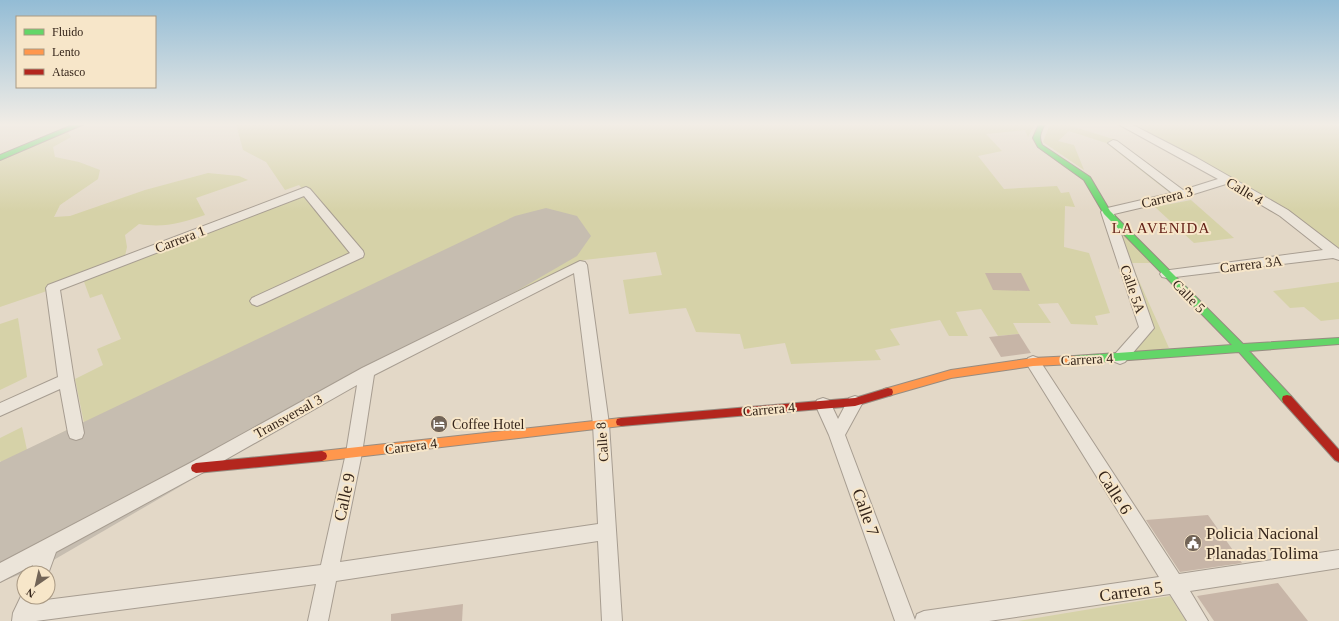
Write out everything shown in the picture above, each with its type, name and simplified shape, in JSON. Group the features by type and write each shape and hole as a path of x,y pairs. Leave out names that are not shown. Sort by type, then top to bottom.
{"street":[{"path":"0,158 12,153"},
{"name":"Calle 5","path":"1050,153 1087,179 1107,212 1240,347 1339,457"},
{"path":"1126,153 1181,194"},
{"name":"Calle 4","path":"1180,153 1284,214 1337,255"},
{"name":"Carrera 3","path":"1107,212 1181,194 1228,180"},
{"name":"Carrera 1","path":"66,380 53,288 306,191 358,254 257,301"},
{"name":"Calle 5A","path":"1107,212 1147,328 1120,358"},
{"name":"Carrera 3A","path":"1168,274 1337,255"},
{"name":"Transversal 3","path":"0,572 196,468 367,372 580,265"},
{"name":"Calle 8","path":"580,265 601,424 612,621"},
{"name":"Carrera 4","path":"196,468 354,453 601,424 855,402 951,374 1033,362 1120,358 1240,347 1339,341"},
{"name":"Calle 6","path":"1033,362 1198,621"},
{"name":"Calle 9","path":"318,621 354,453 367,372"},
{"path":"0,410 66,380 76,433"},
{"path":"837,435 855,402"},
{"name":"Calle 7","path":"823,404 837,435 906,621"},
{"path":"24,610 328,573 607,531"},
{"path":"42,565 50,545"},
{"name":"Carrera 5","path":"924,621 1339,559"}],"shaded area":[{"path":"14,153 54,153 55,157 79,162 100,170 98,179 60,205 54,217 70,216 145,190 208,173 239,176 248,180 196,198 205,215 165,225 139,224 125,235 127,247 125,256 44,292 0,307 0,159"},
{"path":"249,153 992,153 978,156 1004,189 1057,186 1061,193 1069,192 1075,207 1065,206 1064,247 1089,253 1110,313 1095,316 1098,325 1071,324 1058,303 1038,304 1051,323 1013,323 1019,334 998,336 981,309 956,312 968,336 949,336 940,320 890,329 900,345 875,350 881,360 791,364 785,343 744,349 740,334 696,332 686,308 629,314 623,280 662,275 656,252 584,260 366,368 0,569 0,488 7,484 0,460 0,438 22,427 27,450 67,430 66,447 87,438 75,379 103,365 97,349 121,339 102,294 90,298 83,279 304,191 299,185 285,190 266,162"},
{"path":"1059,153 1077,153 1084,170"},
{"path":"1119,153 1134,153 1181,188 1170,193"},
{"path":"1180,153 1339,153 1339,248 1294,216"},
{"path":"1191,200 1234,238 1194,243 1155,207"},
{"path":"1114,223 1151,263 1131,263 1169,348 1130,354 1154,329"},
{"path":"1339,282 1339,319 1321,321 1304,307 1290,308 1273,291"},
{"path":"18,318 27,377 0,390 0,324"},
{"path":"1170,596 1186,621 1018,621"}],"building":[{"path":"985,273 1021,273 1030,291 993,290"},
{"path":"1019,334 1031,353 1001,357 989,337"},
{"name":"Policia Nacional Planadas Tolima","path":"1208,515 1242,563 1180,572 1146,520"},
{"path":"1278,583 1308,621 1214,621 1197,596"},
{"path":"463,604 462,621 391,621 391,614"}],"runway":[{"path":"0,524 546,236"}],"traffic: fast":[{"path":"0,158 12,153"},
{"path":"1050,153 1087,179 1107,212 1240,347 1287,399"},
{"path":"1074,360 1339,341"}],"traffic: slow":[{"path":"888,392 951,374 1033,362 1074,360"},
{"path":"322,456 621,422"}],"traffic: jam":[{"path":"621,422 855,402 888,392"},
{"path":"1287,399 1339,457"},
{"path":"196,468 322,456"}],"place":[{"name":"Coffee Hotel","path":"439,424"},
{"name":"Policia Nacional Planadas Tolima","path":"1193,543"}],"district":[{"name":"LA AVENIDA","path":"1161,228"}]}
